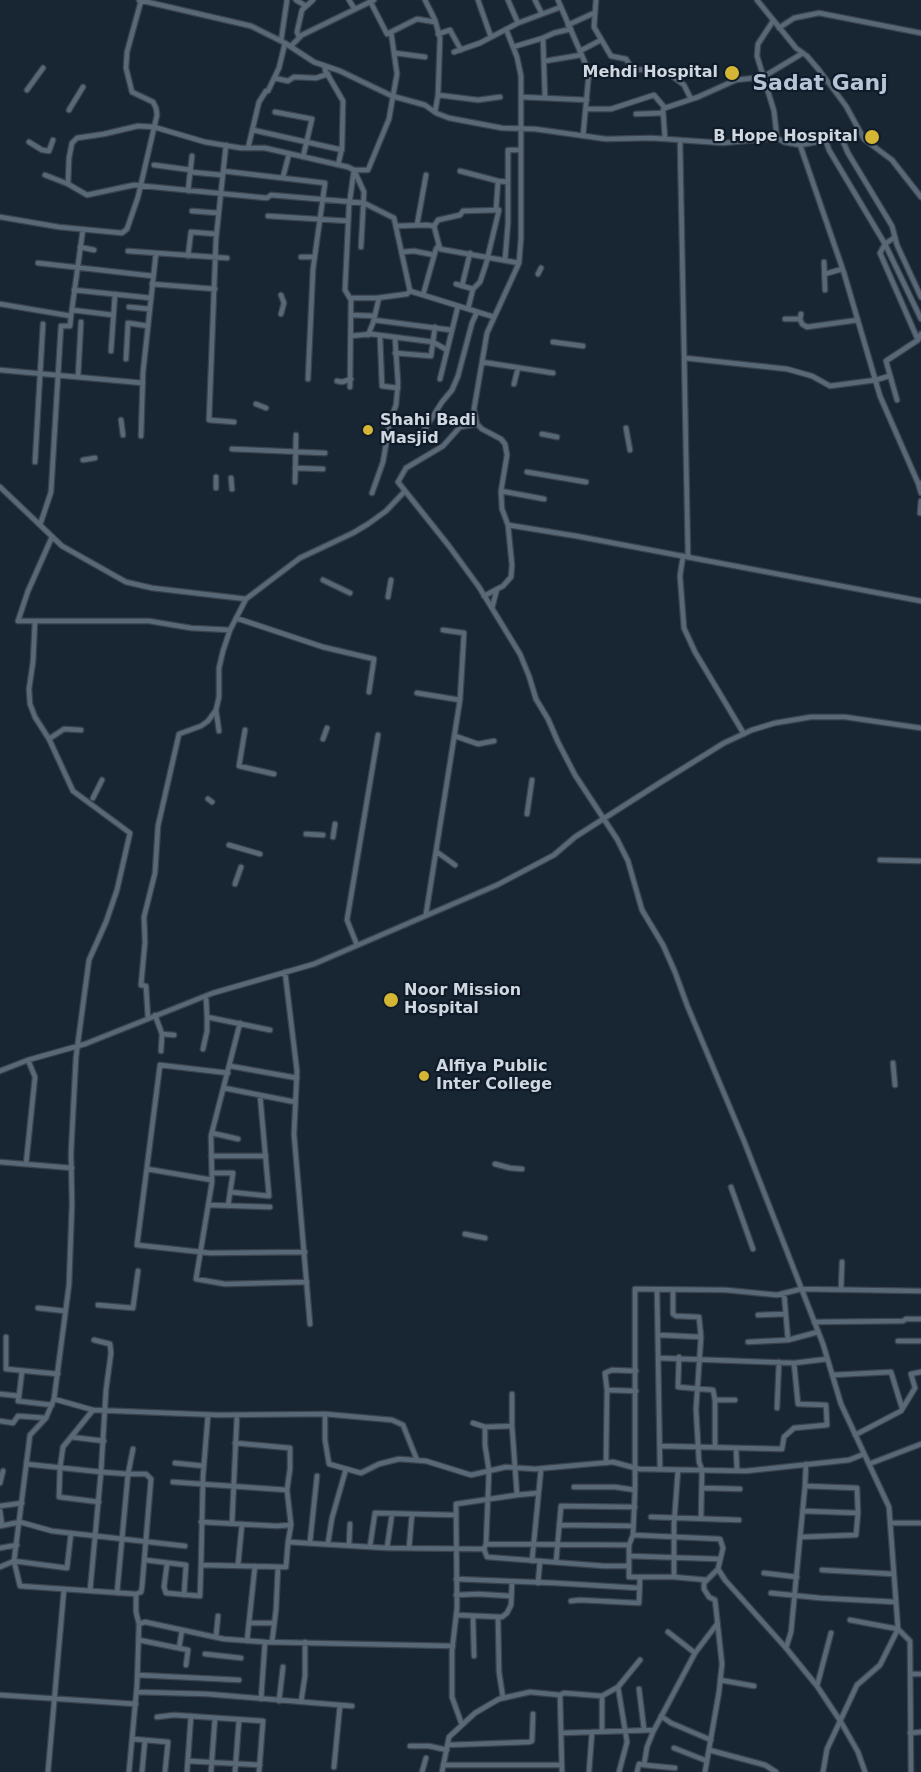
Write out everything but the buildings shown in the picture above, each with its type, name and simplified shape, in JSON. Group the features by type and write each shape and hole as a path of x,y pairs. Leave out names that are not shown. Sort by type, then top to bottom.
{"street":[{"path":"0,217 122,233 127,229 140,186 154,127 156,108 153,102 132,92 126,68 127,52 140,0 251,26 291,46 314,62 393,96 425,105 449,118 502,128 520,128 606,139 665,139 723,143 777,138 783,142 800,145 860,132"},
{"path":"249,148 260,102 266,91 268,92 274,78 283,42 287,0"},
{"path":"296,0 306,6"},
{"path":"299,37 297,32 302,10 313,0"},
{"path":"349,0 354,8"},
{"path":"425,0 438,34 438,95 435,112"},
{"path":"478,0 491,37"},
{"path":"508,0 519,23"},
{"path":"535,0 542,14"},
{"path":"558,0 589,72 584,136"},
{"path":"596,0 594,27 611,56 626,59 633,70 659,69 667,72 684,85 691,99"},
{"path":"756,0 796,48 819,70 846,106 864,139 892,160 921,197"},
{"path":"291,46 299,37 372,1 387,34 417,20 435,22"},
{"path":"454,52 480,44 519,23 561,7"},
{"path":"513,47 570,27 594,13"},
{"path":"779,28 794,18 819,13 921,33"},
{"path":"773,21 758,44 757,56 774,111 777,138"},
{"path":"484,596 503,586 511,578 512,565 508,525 502,509 501,491 507,455 501,439 477,424 474,409 487,333 519,263 521,76 506,29"},
{"path":"438,34 450,30 461,50"},
{"path":"68,184 69,158 72,142 76,138 138,126 154,127 205,142 226,146 265,148 354,170 368,170 389,119 397,74 391,32"},
{"path":"543,38 545,98"},
{"path":"545,61 581,53 601,40"},
{"path":"395,53 425,57"},
{"path":"636,114 664,111 736,80 763,77 803,53"},
{"path":"326,66 325,70 343,100 342,150 338,165"},
{"path":"27,90 43,68"},
{"path":"274,78 288,81 294,76 316,78 328,74"},
{"path":"69,110 83,87"},
{"path":"438,95 478,100 500,97"},
{"path":"586,109 611,109 654,95 664,111 665,139"},
{"path":"520,97 587,100"},
{"path":"275,112 312,119 303,157"},
{"path":"253,130 342,150"},
{"path":"842,137 848,153 892,226 921,297"},
{"path":"29,142 42,150 49,151 53,140"},
{"path":"680,140 685,358 685,556 680,576 684,628 695,652 744,734"},
{"path":"826,141 829,150 885,244 921,319"},
{"path":"800,145 842,269 880,396 920,483 921,493"},
{"path":"226,146 216,234 209,420 234,422"},
{"path":"505,260 508,150 520,150"},
{"path":"284,177 289,153"},
{"path":"188,190 192,156"},
{"path":"154,165 190,171 284,177 325,183 314,257 308,379"},
{"path":"350,387 351,315 350,298 345,290 348,221 354,170"},
{"path":"354,170 364,192 361,247"},
{"path":"460,171 508,182"},
{"path":"45,175 87,195 134,185 267,198 271,195 364,203 394,218 410,291"},
{"path":"417,225 426,175"},
{"path":"468,309 473,290 480,282 499,210 496,210 498,181"},
{"path":"434,226 438,220 460,215 463,211 496,210"},
{"path":"192,211 218,213"},
{"path":"268,216 348,221"},
{"path":"396,226 434,226"},
{"path":"434,226 440,249 519,263"},
{"path":"40,525 51,492 61,326 70,326 83,229"},
{"path":"188,256 191,232 216,234"},
{"path":"895,237 880,251 920,337 886,362 897,400"},
{"path":"423,295 435,249 440,245"},
{"path":"80,247 94,250"},
{"path":"402,252 414,250 434,255"},
{"path":"128,251 227,258"},
{"path":"141,436 143,383 156,253"},
{"path":"462,286 470,254"},
{"path":"301,257 314,257"},
{"path":"38,262 153,276"},
{"path":"824,262 825,290"},
{"path":"538,274 541,268"},
{"path":"825,274 842,269"},
{"path":"152,284 215,289"},
{"path":"456,284 473,290"},
{"path":"74,290 151,298"},
{"path":"410,291 494,317"},
{"path":"350,298 379,298 407,294 410,291"},
{"path":"111,351 115,294"},
{"path":"281,295 284,303 281,315"},
{"path":"368,335 375,318 379,298"},
{"path":"0,304 71,313 114,315"},
{"path":"440,379 458,306"},
{"path":"129,307 150,309"},
{"path":"423,432 452,390 477,312"},
{"path":"351,315 451,330"},
{"path":"785,319 801,316 802,324 807,327 858,320"},
{"path":"78,377 81,322"},
{"path":"126,359 128,323 148,326"},
{"path":"35,462 43,324"},
{"path":"395,352 431,356 435,327"},
{"path":"351,336 368,335 433,342 447,350"},
{"path":"380,336 382,386 398,388"},
{"path":"372,493 383,462 390,421 396,405 398,388 395,338"},
{"path":"553,342 583,346"},
{"path":"685,358 787,369 812,376 830,386 889,376"},
{"path":"482,362 553,373"},
{"path":"514,384 518,368"},
{"path":"0,370 143,383"},
{"path":"338,381 351,379"},
{"path":"256,404 266,408"},
{"path":"122,420 123,435"},
{"path":"477,424 460,427 443,446 406,468 398,482 449,546 492,608 520,654 536,699 566,758 628,861 642,910 663,945 675,972 818,1332 855,1435 889,1508 898,1629 880,1665 857,1685 827,1749 823,1772"},
{"path":"626,428 630,450"},
{"path":"542,434 557,437"},
{"path":"294,482 296,435"},
{"path":"504,444 507,437"},
{"path":"232,449 325,453"},
{"path":"83,460 95,458"},
{"path":"295,468 322,469"},
{"path":"527,472 586,482"},
{"path":"216,477 216,488"},
{"path":"231,478 232,489"},
{"path":"0,487 62,546 126,582 152,588 246,599"},
{"path":"148,1018 146,986 141,985 145,942 144,917 155,873 158,826 179,734 208,722 216,710 219,697 219,668 230,630 246,599 300,558 368,524 386,511 405,491"},
{"path":"501,491 544,499"},
{"path":"920,513 921,501"},
{"path":"508,525 921,601"},
{"path":"52,537 18,621 149,621 191,628 230,630"},
{"path":"388,597 391,579"},
{"path":"322,580 350,593"},
{"path":"492,608 497,589"},
{"path":"236,618 323,647 374,659 369,692"},
{"path":"26,1464 146,1474 151,1479 141,1592 136,1594 20,1586 14,1561 20,1522 26,1464 30,1435 46,1418 52,1405 58,1374 69,1273 76,1057 89,960 117,890 130,833 73,790 35,717 28,689 33,662 35,621"},
{"path":"426,915 460,700 464,633 444,630"},
{"path":"417,693 460,700"},
{"path":"216,710 219,731"},
{"path":"0,1071 79,1045 206,996 314,964 532,868 603,819 724,743 744,734 774,723 811,717 845,717 921,728"},
{"path":"323,739 327,728"},
{"path":"49,740 64,729 81,730"},
{"path":"245,730 239,766 274,774"},
{"path":"357,945 347,920 378,735"},
{"path":"454,736 478,744 494,741"},
{"path":"93,798 102,780"},
{"path":"527,814 532,780"},
{"path":"333,837 335,824"},
{"path":"306,834 323,835"},
{"path":"229,845 260,854"},
{"path":"437,852 455,865"},
{"path":"880,860 920,861"},
{"path":"235,884 241,867"},
{"path":"285,972 297,1078 294,1134 310,1324"},
{"path":"203,1049 207,1031 206,996"},
{"path":"155,1015 162,1034 161,1052"},
{"path":"207,1017 270,1030"},
{"path":"240,1023 212,1133 212,1180 196,1278 225,1284 307,1282"},
{"path":"162,1034 174,1035"},
{"path":"26,1164 35,1077 28,1060"},
{"path":"893,1064 895,1085"},
{"path":"228,1073 160,1065 137,1245 200,1252 305,1252"},
{"path":"230,1066 297,1078"},
{"path":"224,1088 296,1102"},
{"path":"230,1192 269,1196 260,1095"},
{"path":"212,1133 238,1139"},
{"path":"212,1156 266,1156"},
{"path":"0,1162 72,1168"},
{"path":"495,1164 522,1169"},
{"path":"147,1169 212,1180"},
{"path":"212,1173 233,1173 228,1206"},
{"path":"731,1187 753,1249"},
{"path":"208,1205 270,1207"},
{"path":"465,1234 485,1238"},
{"path":"841,1290 842,1263"},
{"path":"98,1305 134,1308 138,1271"},
{"path":"707,1580 674,1577 629,1578 629,1545 633,1535 635,1507 635,1288 726,1290 777,1295 801,1289 921,1291"},
{"path":"657,1290 660,1469"},
{"path":"673,1290 673,1314 699,1317 701,1337 696,1409 699,1462 702,1470 701,1518"},
{"path":"784,1293 788,1340"},
{"path":"38,1308 65,1311"},
{"path":"758,1315 785,1314"},
{"path":"814,1322 921,1319"},
{"path":"748,1342 788,1340 818,1332"},
{"path":"659,1335 701,1337"},
{"path":"6,1337 6,1369 58,1374"},
{"path":"90,1591 111,1353 110,1344 94,1340"},
{"path":"898,1341 921,1341"},
{"path":"679,1357 678,1387 713,1390 715,1447"},
{"path":"658,1358 794,1363 827,1359"},
{"path":"0,1359 6,1360"},
{"path":"777,1407 779,1362"},
{"path":"660,1446 699,1445 782,1449 784,1437 794,1428 827,1425 826,1405 798,1404 794,1363"},
{"path":"22,1371 18,1401 52,1405"},
{"path":"606,1463 607,1390 605,1376 607,1371 636,1371"},
{"path":"832,1375 891,1372 902,1408"},
{"path":"855,1435 901,1411 915,1388 911,1374 921,1372"},
{"path":"607,1390 636,1391"},
{"path":"0,1394 19,1396"},
{"path":"512,1394 517,1495"},
{"path":"54,1399 93,1410 106,1411 208,1415 324,1414 392,1420 403,1425 417,1460"},
{"path":"715,1400 735,1400"},
{"path":"93,1410 63,1447 59,1497 99,1502"},
{"path":"324,1414 329,1464 362,1473 379,1464 399,1459 426,1461 471,1475 506,1467 541,1468 613,1462 635,1468 737,1470 849,1460 864,1455"},
{"path":"167,1564 164,1587 166,1593 200,1596 202,1484 208,1415"},
{"path":"232,1523 237,1415"},
{"path":"0,1421 13,1422 18,1416 46,1418"},
{"path":"473,1423 485,1426 512,1426"},
{"path":"485,1426 489,1471 485,1546 487,1557 629,1566"},
{"path":"71,1437 104,1441"},
{"path":"201,1565 286,1567 291,1524 287,1490 290,1448 235,1443"},
{"path":"869,1464 921,1444"},
{"path":"736,1448 737,1470"},
{"path":"117,1593 128,1474 133,1449"},
{"path":"175,1463 204,1466"},
{"path":"786,1648 791,1632 795,1596 806,1464"},
{"path":"532,1561 541,1468"},
{"path":"328,1543 332,1518 346,1469"},
{"path":"674,1577 678,1470"},
{"path":"0,1483 3,1471"},
{"path":"310,1542 318,1476"},
{"path":"173,1482 287,1490"},
{"path":"801,1537 856,1535 858,1513 857,1488 805,1486"},
{"path":"574,1487 615,1487 635,1490"},
{"path":"702,1488 740,1489"},
{"path":"462,1725 452,1698 456,1615 456,1504 538,1492"},
{"path":"0,1506 22,1503"},
{"path":"556,1562 561,1506 635,1507"},
{"path":"0,1511 1,1526 20,1522 52,1531 185,1546"},
{"path":"803,1511 858,1513"},
{"path":"370,1546 375,1513 456,1515"},
{"path":"387,1548 392,1514"},
{"path":"409,1548 412,1514"},
{"path":"651,1517 739,1520"},
{"path":"201,1522 291,1524"},
{"path":"890,1523 921,1523"},
{"path":"238,1565 242,1524"},
{"path":"349,1545 350,1524"},
{"path":"559,1525 633,1526"},
{"path":"0,1567 14,1561 67,1568 71,1533"},
{"path":"633,1535 720,1539 723,1548 718,1569 817,1686 858,1752 865,1772"},
{"path":"288,1542 455,1550 534,1544 629,1545"},
{"path":"0,1548 17,1545"},
{"path":"629,1556 719,1559"},
{"path":"145,1560 186,1565 184,1594"},
{"path":"538,1583 540,1561"},
{"path":"247,1641 255,1566"},
{"path":"272,1642 278,1567"},
{"path":"705,1772 722,1664 715,1600 709,1597 704,1589 704,1583 718,1569"},
{"path":"822,1570 894,1574"},
{"path":"764,1573 797,1577"},
{"path":"571,1601 639,1603 640,1577"},
{"path":"456,1579 639,1588"},
{"path":"456,1615 498,1618 507,1613 512,1582"},
{"path":"48,1772 64,1589"},
{"path":"771,1593 896,1602"},
{"path":"129,1772 138,1675 139,1624 136,1594"},
{"path":"456,1595 510,1596"},
{"path":"216,1637 218,1616"},
{"path":"473,1617 474,1656"},
{"path":"498,1618 499,1672 503,1698"},
{"path":"850,1620 898,1629 910,1641 911,1772"},
{"path":"139,1624 145,1622 247,1641 453,1646"},
{"path":"250,1623 273,1623"},
{"path":"644,1765 647,1747 661,1716 695,1653 717,1624"},
{"path":"179,1648 182,1630"},
{"path":"668,1632 695,1653"},
{"path":"817,1686 831,1633"},
{"path":"138,1640 188,1650 186,1665"},
{"path":"261,1699 265,1642"},
{"path":"301,1702 305,1642"},
{"path":"204,1654 241,1658"},
{"path":"442,1772 449,1737 475,1713 503,1698 530,1692 602,1696 618,1687 640,1660"},
{"path":"279,1701 283,1667"},
{"path":"911,1674 921,1674"},
{"path":"138,1675 238,1680"},
{"path":"720,1680 754,1686"},
{"path":"618,1687 627,1742 619,1772"},
{"path":"639,1689 644,1729"},
{"path":"137,1692 207,1694 352,1706"},
{"path":"0,1695 136,1704"},
{"path":"560,1695 562,1772"},
{"path":"602,1696 602,1731"},
{"path":"334,1767 340,1706"},
{"path":"410,1746 447,1747 529,1742 532,1741 533,1714"},
{"path":"187,1772 191,1716"},
{"path":"157,1717 191,1716 263,1721 259,1772"},
{"path":"661,1716 671,1723 711,1740"},
{"path":"212,1772 215,1718"},
{"path":"235,1772 239,1720"},
{"path":"561,1733 654,1730"},
{"path":"590,1772 592,1732"},
{"path":"910,1732 921,1732"},
{"path":"133,1739 168,1742 165,1772"},
{"path":"142,1772 145,1740"},
{"path":"674,1748 707,1761"},
{"path":"709,1750 765,1765 776,1772"},
{"path":"422,1772 426,1758"},
{"path":"188,1761 260,1765"},
{"path":"637,1772 639,1764 675,1768"},
{"path":"443,1765 562,1765"}],"place":[{"name":"Mehdi Hospital","path":"732,73"},
{"name":"B Hope Hospital","path":"872,137"},
{"name":"Shahi Badi Masjid","path":"368,430"},
{"name":"Noor Mission Hospital","path":"391,1000"},
{"name":"Alfiya Public Inter College","path":"424,1076"}],"district":[{"name":"Sadat Ganj","path":"820,84"}]}
